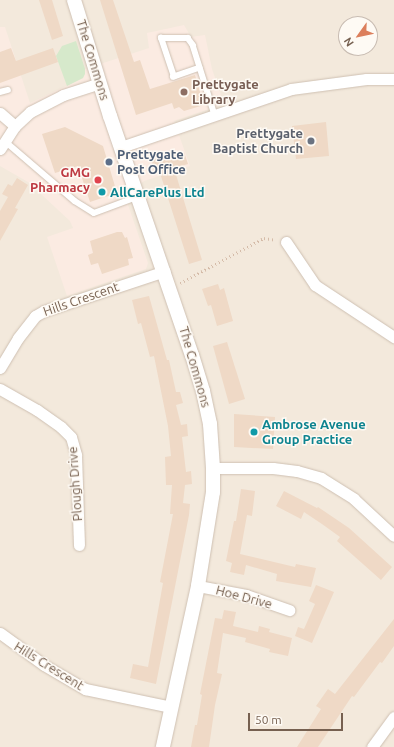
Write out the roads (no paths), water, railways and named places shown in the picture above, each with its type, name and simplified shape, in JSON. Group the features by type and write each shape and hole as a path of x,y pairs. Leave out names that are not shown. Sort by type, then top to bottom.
{"street":[{"name":"The Commons","path":"74,0 121,147 171,288 204,391 210,424 213,492 198,586 163,747"},
{"path":"121,147 291,89 394,78"},
{"path":"2,145 15,126 30,112 63,95 100,83"},
{"path":"0,113 15,126"},
{"path":"286,242 315,285 394,337"},
{"name":"Hills Crescent","path":"0,368 18,338 35,316 52,308 165,271"},
{"name":"Plough Drive","path":"0,389 37,410 61,427 71,437 76,455 79,545"},
{"path":"213,468 276,468 321,478 354,498 394,536"},
{"name":"Hoe Drive","path":"198,586 246,595 289,610"},
{"name":"Hills Crescent","path":"0,633 44,665 85,689 171,707"},
{"path":"372,747 394,716"}],"lane":[{"path":"200,68 174,76 161,38 188,38 193,45 215,115"},
{"path":"0,92 8,90"},
{"path":"2,145 94,214 139,197"}],"place":[{"name":"Prettygate Library","path":"184,92"},
{"name":"Prettygate Baptist Church","path":"311,141"},
{"name":"Prettygate Post Office","path":"109,162"},
{"name":"GMG Pharmacy","path":"98,180"},
{"name":"AllCarePlus Ltd","path":"102,192"},
{"name":"Ambrose Avenue Group Practice","path":"254,432"}]}
